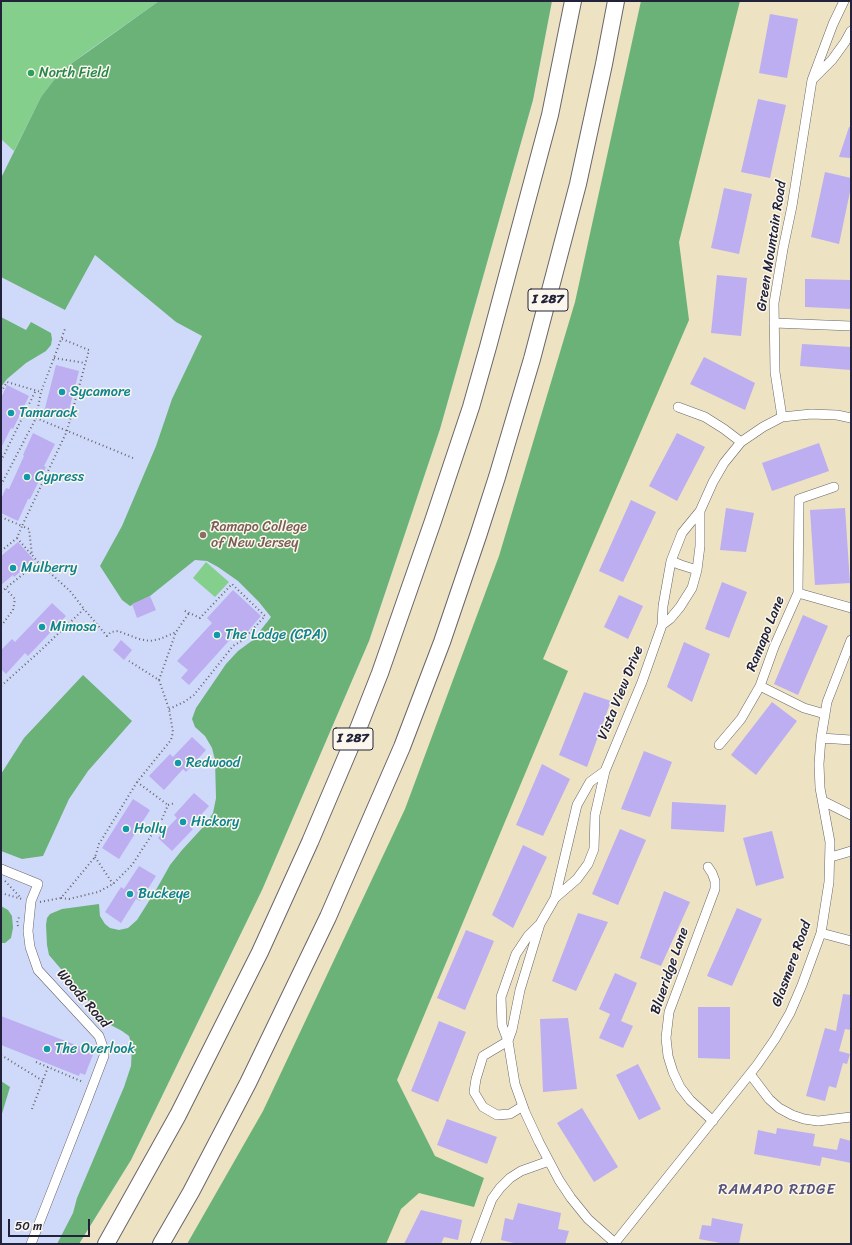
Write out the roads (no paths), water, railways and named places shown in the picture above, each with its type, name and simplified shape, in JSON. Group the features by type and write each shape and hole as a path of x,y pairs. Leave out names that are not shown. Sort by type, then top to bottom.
{"highway":[{"name":"I 287","path":"106,1244 178,1115 243,986 310,842 355,736 380,672 434,521 471,407 550,115 573,1"},
{"name":"I 287","path":"161,1244 191,1192 248,1083 328,917 402,746 442,642 483,522 532,359 578,184 616,1"}],"street":[{"name":"Green Mountain Road","path":"782,417 775,372 774,303 792,206 812,80 833,24 844,1"},
{"path":"812,80 832,60 851,31"},
{"path":"774,323 851,326"},
{"path":"678,407 705,417 741,442"},
{"name":"Vista View Drive","path":"555,898 577,879 588,864 594,849 595,815 605,771 642,682 662,624 663,606 671,560 682,533 700,511 713,482 724,463 741,442 763,427 782,417 811,414 837,415 851,418"},
{"name":"Ramapo Lane","path":"719,745 741,719 760,686 774,647 798,593 799,499 834,487"},
{"name":"Vista View Drive","path":"662,624 670,619 680,607 692,588 697,570 700,546 700,511"},
{"path":"671,560 697,570"},
{"name":"Ramapo Lane","path":"798,593 851,608"},
{"name":"Glasmere Road","path":"614,1244 750,1074 775,1039 790,1013 802,985 821,933 829,882 830,842 822,801 819,764 821,738 827,702 851,640"},
{"name":"Ramapo Lane","path":"760,686 804,708 825,714"},
{"path":"821,738 851,740"},
{"name":"Vista View Drive","path":"508,1041 512,1030 520,990 540,924 555,898 577,805 590,782 605,771"},
{"path":"822,801 851,815"},
{"path":"830,857 851,851"},
{"name":"Blueridge Lane","path":"708,867 712,872 715,881 715,889 669,1012 666,1038 668,1056 680,1087 690,1100 713,1121"},
{"name":"Woods Road","path":"1,869 38,884 31,901 28,931 30,947 38,970 100,1036 104,1050 104,1056 88,1098 30,1244"},
{"name":"Vista View Drive","path":"540,924 528,936 516,954 501,997 502,1025 508,1041 515,1084 522,1106 559,1180 588,1219 614,1244"},
{"path":"821,933 851,941"},
{"path":"508,1041 483,1056 476,1079 474,1092 483,1107 497,1115 510,1114 522,1106"},
{"path":"750,1074 768,1098 779,1108 792,1115 818,1121 850,1114"},
{"path":"475,1244 492,1199 500,1188 510,1178 549,1161"}],"place":[{"name":"North Field","path":"31,73"},
{"name":"Sycamore","path":"62,392"},
{"name":"Tamarack","path":"11,413"},
{"name":"Cypress","path":"27,477"},
{"name":"Ramapo College of New Jersey","path":"203,535"},
{"name":"Mulberry","path":"13,568"},
{"name":"Mimosa","path":"42,627"},
{"name":"The Lodge (CPA)","path":"217,635"},
{"name":"Redwood","path":"178,763"},
{"name":"Hickory","path":"183,822"},
{"name":"Holly","path":"126,829"},
{"name":"Buckeye","path":"130,894"},
{"name":"The Overlook","path":"47,1049"}],"district":[{"name":"RAMAPO RIDGE","path":"777,1190"}]}
